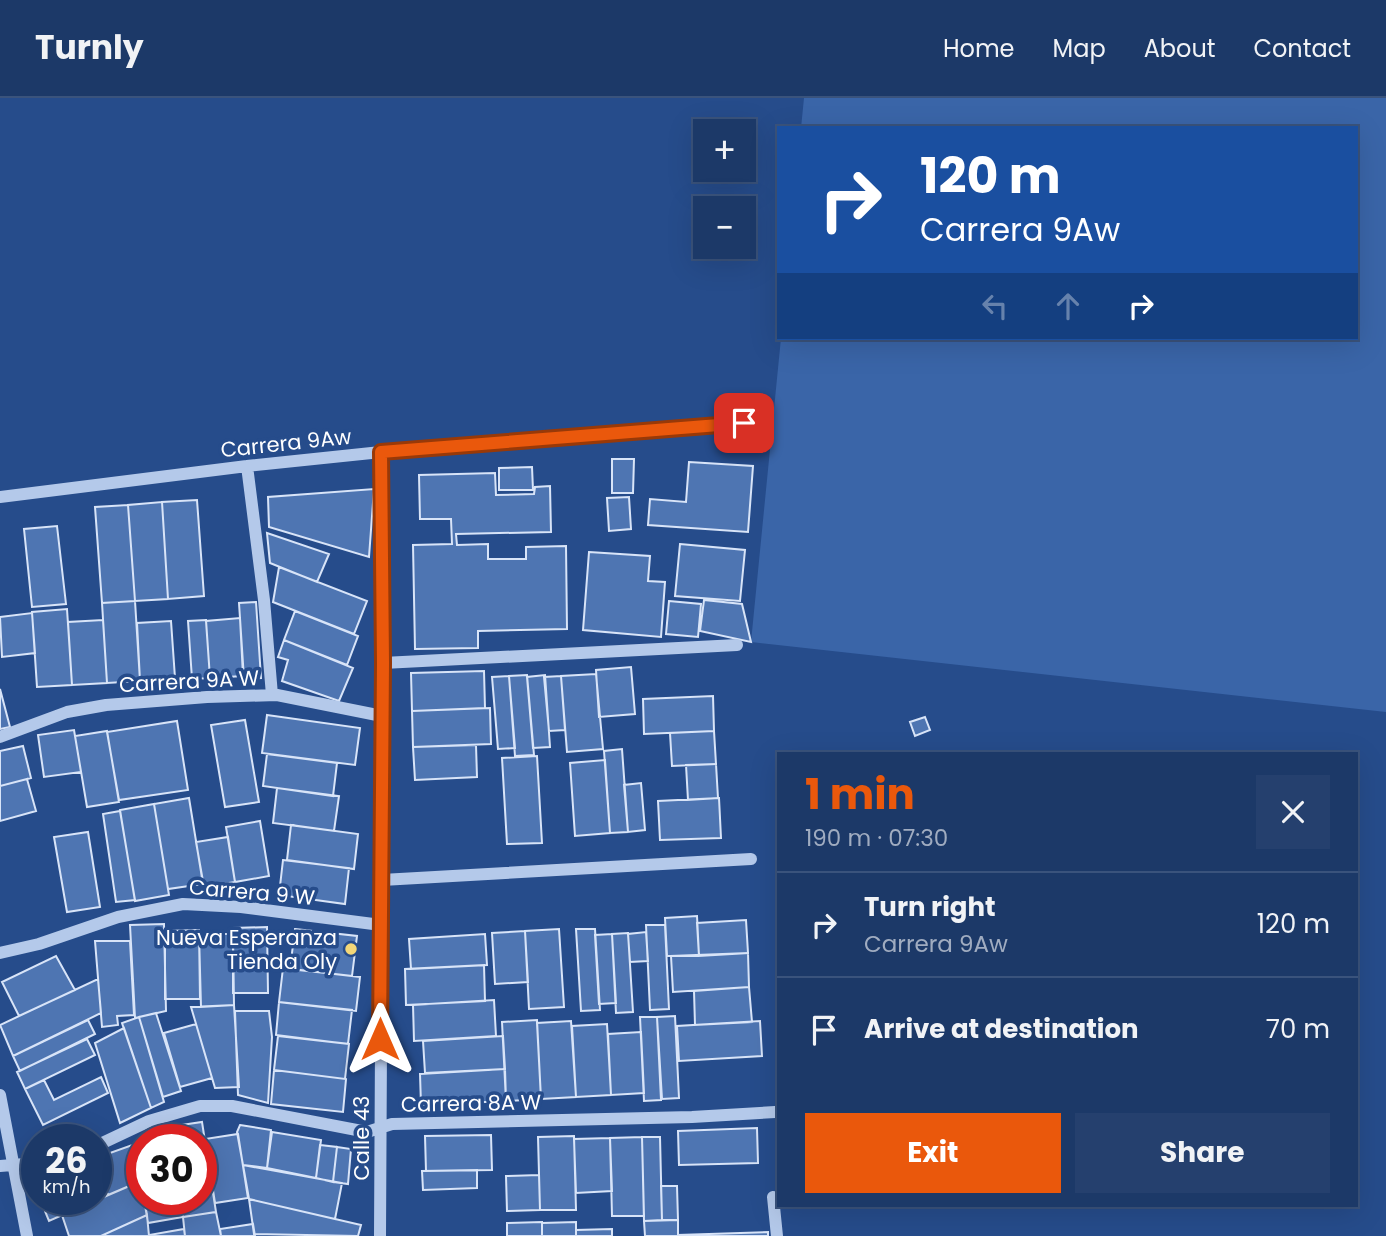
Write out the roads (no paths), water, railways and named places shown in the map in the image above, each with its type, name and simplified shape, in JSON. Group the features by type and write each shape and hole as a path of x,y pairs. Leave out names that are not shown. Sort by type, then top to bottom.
{"street":[{"name":"Carrera 9Aw","path":"0,497 381,452 744,423"},
{"name":"Calle 43","path":"380,1236 383,663 381,452"},
{"path":"247,466 264,600 272,695"},
{"path":"383,663 737,645"},
{"name":"Carrera 9A W","path":"0,737 67,712 106,705 207,697 272,695 382,716"},
{"path":"382,880 751,859"},
{"name":"Carrera 9 W","path":"0,953 39,944 118,917 183,904 241,907 381,925"},
{"path":"0,1095 7,1166 27,1236"},
{"name":"Carrera 8A W","path":"112,1138 149,1121 201,1106 233,1106 367,1132 392,1124 692,1118 775,1112"},
{"path":"773,1197 777,1236"}],"place":[{"name":"Nueva Esperanza Tienda Oly","path":"351,949"}]}
